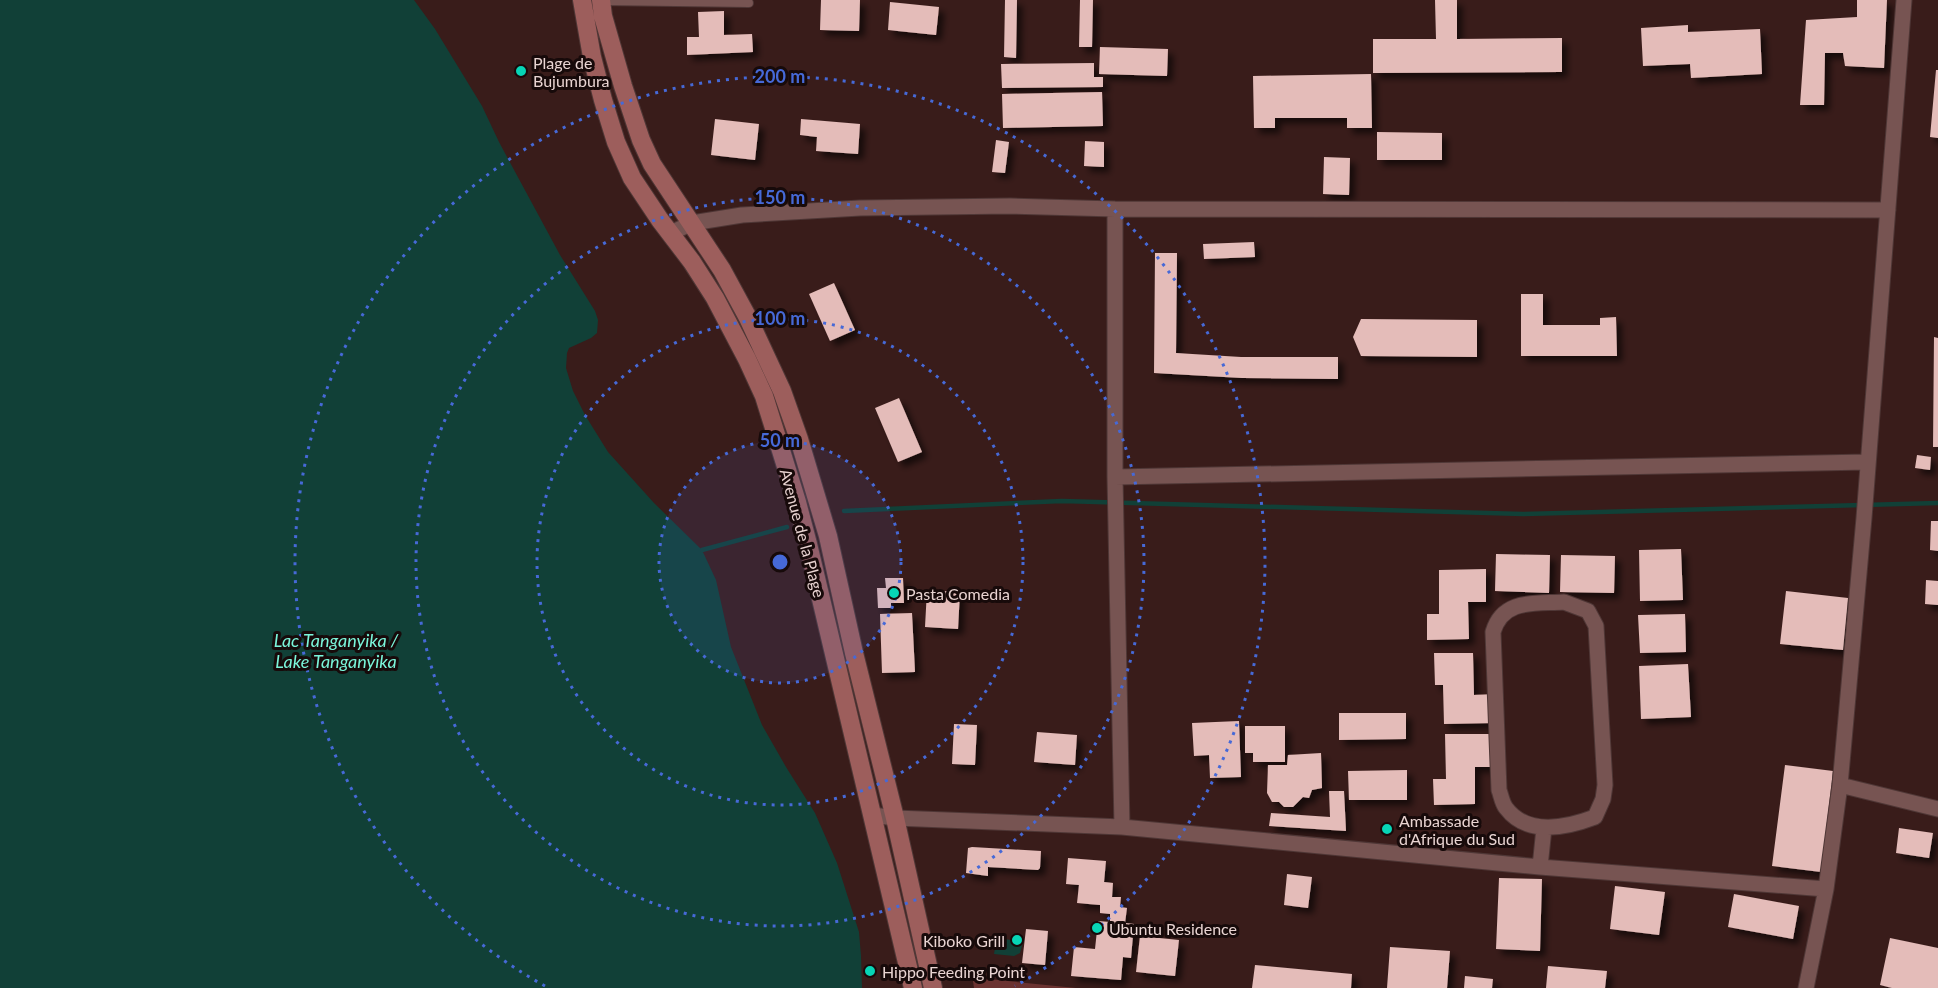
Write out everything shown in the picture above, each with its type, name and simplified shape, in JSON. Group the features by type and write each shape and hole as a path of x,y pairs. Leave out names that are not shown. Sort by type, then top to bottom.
{"main road":[{"name":"Avenue de la Plage","path":"601,1 610,42 641,140 652,164 722,270 748,318 782,391 799,439 828,536 933,988"},
{"name":"Avenue de la Plage","path":"580,2 610,42"},
{"name":"Avenue de la Plage","path":"580,2 603,100 616,142 632,178 715,298 764,396 808,544 913,988"}],"street":[{"path":"1806,988 1826,889 1840,785 1864,518 1904,0"},
{"path":"671,233 692,223 742,215 860,208 1010,206 1888,210"},
{"path":"1115,208 1116,484 1122,826"},
{"path":"1116,484 1867,470"},
{"path":"1564,602 1588,611 1596,626 1605,785 1603,799 1595,817 1575,825 1544,828 1522,822 1505,807 1499,790 1493,632 1496,621 1507,610 1519,605 1564,602"},
{"path":"1840,785 1938,809"},
{"path":"873,815 895,818 1122,826 1540,867 1826,889"},
{"path":"1540,867 1544,828"}],"lane":[{"path":"601,1 749,3"}],"shaded area":[{"path":"978,978 1076,988 974,988 973,981"}],"water":[{"name":"Lac Tanganyika / Lake Tanganyika","path":"0,0 414,0 435,29 482,106 560,255 595,311 598,320 597,333 569,348 567,353 566,368 573,391 608,452 654,503 702,550 716,580 731,647 762,725 815,813 837,863 859,932 862,988 0,988"},
{"path":"999,938 1023,942 1020,953 1014,956 994,954"}],"building":[{"path":"821,0 860,0 859,31 820,30"},
{"path":"1005,0 1017,0 1016,58 1004,57"},
{"path":"1080,0 1093,0 1092,47 1079,47"},
{"path":"1435,0 1457,0 1457,39 1562,38 1562,72 1373,73 1373,39 1436,39"},
{"path":"1857,0 1887,0 1884,68 1845,66 1843,53 1825,53 1824,105 1800,105 1806,20 1857,17"},
{"path":"890,2 939,7 936,35 888,30"},
{"path":"724,11 724,35 752,34 753,52 687,55 687,37 699,37 698,12"},
{"path":"1688,25 1688,32 1760,29 1762,74 1691,78 1690,64 1643,66 1641,28"},
{"path":"1100,47 1168,49 1167,76 1099,74"},
{"path":"1094,63 1094,77 1103,77 1103,87 1002,88 1001,64"},
{"path":"1936,70 1938,70 1938,138 1930,137"},
{"path":"1371,74 1372,128 1347,128 1347,118 1275,118 1275,128 1254,128 1253,76"},
{"path":"1102,92 1103,126 1003,128 1002,94"},
{"path":"715,119 759,124 755,160 711,155"},
{"path":"801,119 860,124 858,154 816,151 817,137 800,135"},
{"path":"1377,132 1442,133 1442,160 1377,160"},
{"path":"996,140 1009,142 1005,173 992,172"},
{"path":"1085,141 1104,142 1104,167 1084,166"},
{"path":"1324,157 1350,158 1349,195 1323,194"},
{"path":"1254,242 1255,257 1204,259 1203,244"},
{"path":"1155,253 1177,253 1176,353 1241,357 1338,357 1338,379 1242,378 1154,373"},
{"path":"834,283 855,330 830,341 809,294"},
{"path":"1521,294 1543,294 1543,325 1600,325 1600,318 1616,317 1617,356 1521,356"},
{"path":"1361,319 1477,320 1477,357 1361,356 1353,337"},
{"path":"1934,337 1938,338 1938,447 1933,447"},
{"path":"899,398 922,452 898,462 875,408"},
{"path":"1917,455 1931,457 1930,470 1915,468"},
{"path":"1931,521 1938,521 1938,551 1930,550"},
{"path":"1681,549 1683,600 1640,601 1639,550"},
{"path":"1496,554 1550,555 1549,593 1495,591"},
{"path":"1561,555 1615,556 1614,593 1560,592"},
{"path":"1486,569 1486,602 1468,602 1469,639 1427,640 1427,614 1439,614 1439,570"},
{"path":"885,578 903,578 904,603 891,603 891,608 878,608 877,588 886,588"},
{"path":"1926,580 1938,581 1938,605 1925,604"},
{"path":"927,590 960,592 958,629 925,627"},
{"path":"1786,591 1848,598 1843,650 1780,644"},
{"path":"912,613 915,672 882,673 880,614"},
{"path":"1685,614 1686,652 1640,653 1638,615"},
{"path":"1434,653 1473,653 1474,695 1494,694 1494,723 1444,724 1443,685 1435,685"},
{"path":"1688,664 1691,717 1641,719 1639,666"},
{"path":"1339,713 1406,713 1406,739 1339,740"},
{"path":"1239,721 1241,777 1210,778 1209,755 1194,756 1192,723"},
{"path":"954,724 977,725 975,765 952,764"},
{"path":"1245,726 1285,726 1285,762 1253,762 1253,753 1245,753"},
{"path":"1037,732 1077,735 1075,765 1034,762"},
{"path":"1445,734 1492,734 1492,767 1475,767 1475,804 1434,805 1433,779 1446,779"},
{"path":"1321,753 1322,788 1312,790 1309,798 1303,797 1293,807 1284,807 1279,802 1272,802 1267,793 1268,765 1287,765 1288,755"},
{"path":"1785,765 1833,771 1821,872 1772,866"},
{"path":"1407,770 1407,800 1349,800 1348,771"},
{"path":"1329,791 1344,791 1346,831 1269,826 1271,813 1330,817"},
{"path":"1899,828 1933,833 1929,858 1896,853"},
{"path":"968,848 1041,851 1040,868 1038,870 988,867 988,876 966,873"},
{"path":"1068,858 1106,861 1104,882 1113,883 1112,897 1121,897 1120,907 1127,908 1125,923 1134,924 1131,958 1123,957 1121,980 1071,976 1074,947 1095,949 1098,921 1110,922 1110,914 1100,913 1100,905 1077,903 1079,885 1066,884"},
{"path":"1287,874 1312,877 1308,908 1284,905"},
{"path":"1499,878 1542,879 1540,951 1496,949"},
{"path":"1615,886 1665,892 1659,935 1610,929"},
{"path":"1734,894 1799,906 1793,939 1728,927"},
{"path":"1026,929 1048,931 1045,965 1022,963"},
{"path":"1140,936 1179,940 1175,976 1136,972"},
{"path":"1890,938 1938,948 1938,988 1892,988 1880,985"},
{"path":"1390,947 1450,951 1447,988 1387,988"},
{"path":"1255,965 1352,974 1351,988 1252,988"},
{"path":"1548,966 1607,971 1605,988 1546,988"},
{"path":"1465,976 1493,979 1492,988 1464,988"}],"waterway":[{"path":"844,511 1062,501 1523,514 1938,503"},
{"path":"702,550 787,527"}],"place":[{"name":"Plage de Bujumbura","path":"521,71"},
{"name":"Pasta Comedia","path":"894,593"},
{"name":"Ambassade d'Afrique du Sud","path":"1387,829"},
{"name":"Ubuntu Residence","path":"1097,928"},
{"name":"Kiboko Grill","path":"1017,940"},
{"name":"Hippo Feeding Point","path":"870,971"}]}
